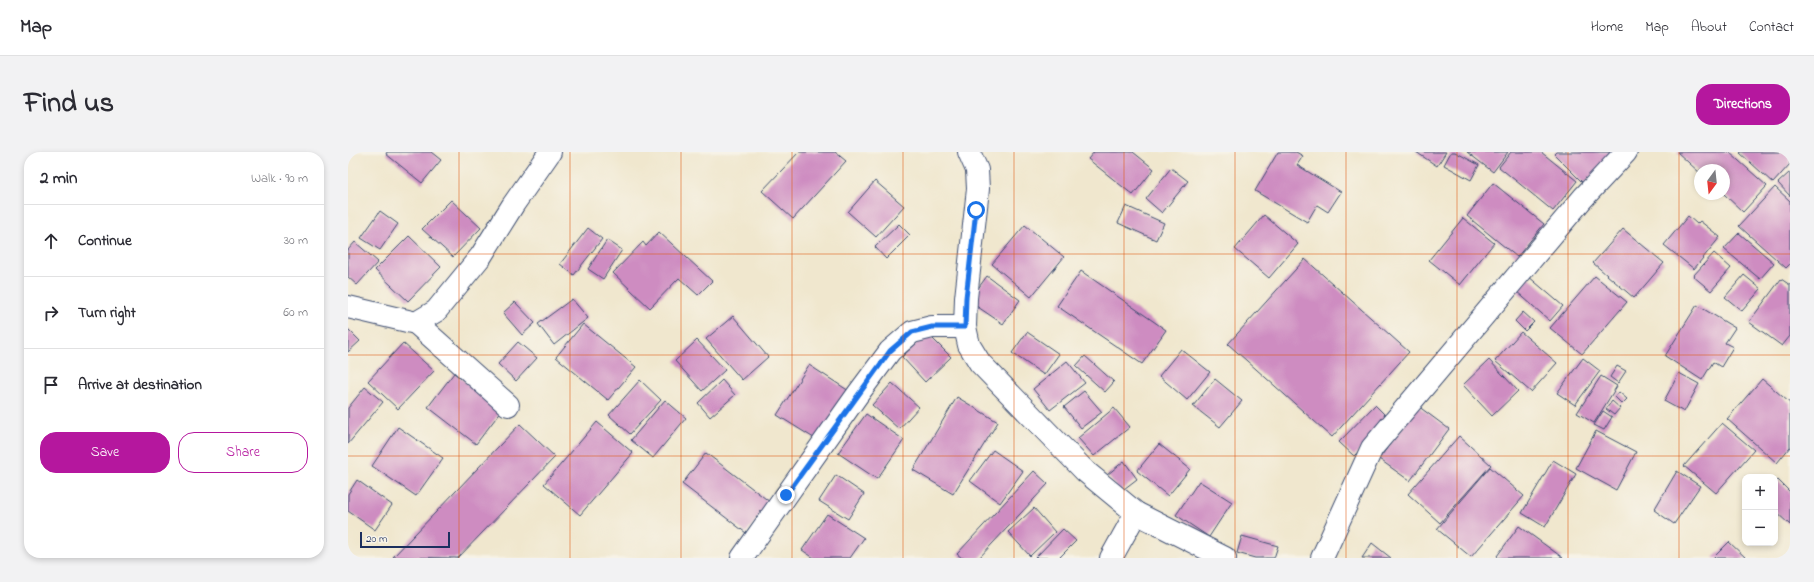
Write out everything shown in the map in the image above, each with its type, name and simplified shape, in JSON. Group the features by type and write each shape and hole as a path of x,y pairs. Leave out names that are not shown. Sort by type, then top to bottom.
{"street":[{"path":"416,323 436,311 481,256 513,205 550,152"},
{"path":"969,152 977,170 978,189 966,298 965,327 969,344 980,363 1085,471 1136,513 1225,558"},
{"path":"1322,558 1372,448 1583,198 1626,152"},
{"path":"348,307 370,314 416,323 508,405"},
{"path":"742,558 890,351 912,332 932,327 965,327"},
{"path":"1111,558 1136,513"}],"building":[{"path":"387,152 431,152 441,160 422,183 386,154"},
{"path":"799,152 835,152 846,161 793,219 762,191"},
{"path":"1094,152 1133,152 1154,169 1133,195 1088,159"},
{"path":"1278,152 1296,152 1303,156 1297,165 1341,192 1328,212 1317,205 1307,222 1255,191"},
{"path":"1416,152 1446,152 1437,166"},
{"path":"1451,152 1455,152 1479,165 1471,180 1444,165"},
{"path":"1467,152 1508,152 1493,172"},
{"path":"1511,152 1541,152 1577,181 1553,211 1499,167"},
{"path":"1556,152 1617,152 1584,184 1554,154"},
{"path":"1677,152 1729,152 1767,186 1743,212 1730,200 1730,164 1694,164 1694,168"},
{"path":"1790,152 1790,164 1773,183 1740,153"},
{"path":"1171,168 1188,181 1162,213 1146,199"},
{"path":"1790,172 1790,196 1778,183"},
{"path":"875,181 904,206 876,237 848,212"},
{"path":"1493,183 1544,224 1517,257 1467,216"},
{"path":"1775,187 1790,201 1790,264 1786,268 1739,226"},
{"path":"451,200 481,228 453,257 422,229"},
{"path":"1126,206 1164,223 1156,240 1118,223"},
{"path":"380,211 398,224 380,250 361,238"},
{"path":"1264,215 1298,244 1269,278 1235,249"},
{"path":"1688,216 1697,224 1700,221 1720,237 1694,269 1664,245"},
{"path":"1463,218 1494,243 1460,285 1429,260"},
{"path":"899,224 910,235 886,259 875,247"},
{"path":"1025,225 1064,257 1031,297 992,264"},
{"path":"588,228 602,239 574,275 560,264"},
{"path":"1623,229 1664,263 1634,298 1593,263"},
{"path":"659,232 712,281 698,295 679,278 650,308 613,273 643,242 646,246"},
{"path":"1739,233 1774,263 1760,279 1724,249"},
{"path":"409,236 441,267 408,301 375,270"},
{"path":"607,240 622,250 603,279 588,269"},
{"path":"355,242 378,262 357,285 348,277 348,250"},
{"path":"1714,253 1731,268 1711,291 1693,276"},
{"path":"1305,259 1409,352 1332,437 1228,344"},
{"path":"1081,271 1166,330 1142,364 1057,306"},
{"path":"1744,275 1761,289 1742,311 1725,297"},
{"path":"987,276 1020,300 1003,324 969,301"},
{"path":"1528,276 1563,306 1550,321 1515,290"},
{"path":"1595,276 1627,302 1582,354 1550,328"},
{"path":"1781,279 1790,285 1790,336 1782,346 1749,322"},
{"path":"572,299 588,318 554,345 538,324"},
{"path":"515,302 535,323 522,335 503,313"},
{"path":"1697,305 1735,328 1725,343 1733,347 1721,367 1713,362 1702,380 1665,356"},
{"path":"1523,312 1534,322 1525,331 1515,321"},
{"path":"733,316 768,357 742,380 706,339"},
{"path":"583,324 636,367 608,400 556,357"},
{"path":"348,329 360,341 348,352"},
{"path":"1027,332 1059,354 1044,375 1012,353"},
{"path":"1521,332 1557,363 1531,392 1495,361"},
{"path":"927,333 951,357 925,382 902,357"},
{"path":"697,340 725,370 702,391 675,361"},
{"path":"518,342 537,358 516,381 498,364"},
{"path":"403,343 434,371 398,409 368,381"},
{"path":"1181,349 1210,372 1187,400 1159,376"},
{"path":"1085,356 1114,382 1105,392 1076,366"},
{"path":"1583,358 1600,371 1575,405 1557,393"},
{"path":"1489,360 1518,391 1492,416 1463,385"},
{"path":"1067,361 1085,383 1050,410 1033,389"},
{"path":"809,365 849,391 817,440 777,415"},
{"path":"1617,366 1626,371 1618,383 1610,377"},
{"path":"454,373 502,410 476,444 428,407"},
{"path":"1679,373 1699,384 1684,412 1664,401"},
{"path":"1601,376 1617,386 1594,423 1577,413"},
{"path":"1215,379 1242,401 1220,427 1193,406"},
{"path":"1762,379 1790,403 1790,447 1777,463 1727,419"},
{"path":"640,380 661,400 630,434 609,415"},
{"path":"722,380 735,395 710,417 698,403"},
{"path":"892,383 919,407 899,429 872,405"},
{"path":"365,387 383,402 348,444 348,408"},
{"path":"1084,391 1102,412 1081,428 1064,407"},
{"path":"1619,392 1627,399 1622,404 1615,397"},
{"path":"957,397 998,422 953,494 913,470"},
{"path":"665,400 686,418 653,458 631,440"},
{"path":"1612,401 1620,408 1614,415 1606,409"},
{"path":"1375,405 1389,419 1354,456 1339,442"},
{"path":"1418,406 1449,429 1410,481 1379,459"},
{"path":"1114,408 1130,427 1094,456 1078,438"},
{"path":"1603,411 1612,417 1604,430 1594,425"},
{"path":"866,414 904,440 877,479 838,453"},
{"path":"597,422 633,453 580,515 544,484"},
{"path":"1722,423 1754,450 1716,493 1684,466"},
{"path":"520,424 555,457 458,558 393,557"},
{"path":"398,427 443,458 416,496 372,466"},
{"path":"1596,431 1636,452 1616,490 1576,468"},
{"path":"1459,436 1491,465 1440,523 1408,494"},
{"path":"1159,444 1190,469 1168,496 1137,471"},
{"path":"993,450 1023,471 1000,503 970,481"},
{"path":"706,453 770,502 746,533 682,484"},
{"path":"1553,460 1576,474 1545,527 1522,513"},
{"path":"1124,461 1137,479 1120,492 1107,475"},
{"path":"1490,467 1524,496 1471,557 1437,529"},
{"path":"1034,471 1048,484 979,558 962,558 957,554"},
{"path":"1677,471 1700,486 1674,524 1654,510"},
{"path":"836,475 864,494 848,519 819,501"},
{"path":"357,480 392,505 375,530 348,511 348,494"},
{"path":"1778,480 1790,492 1790,525 1778,514"},
{"path":"1199,481 1232,502 1209,537 1176,515"},
{"path":"1034,508 1055,532 1030,556 1008,532"},
{"path":"827,514 864,538 850,558 814,558 802,550"},
{"path":"1519,526 1563,558 1499,558 1497,556"},
{"path":"1063,529 1076,541 1059,558 1035,558"},
{"path":"1242,536 1278,546 1274,558 1255,558 1237,553"},
{"path":"1729,542 1746,558 1713,558"},
{"path":"1372,543 1391,558 1362,558"}],"route":[{"path":"786,495 890,351 912,332 932,327 965,327 966,298 976,210"}]}
